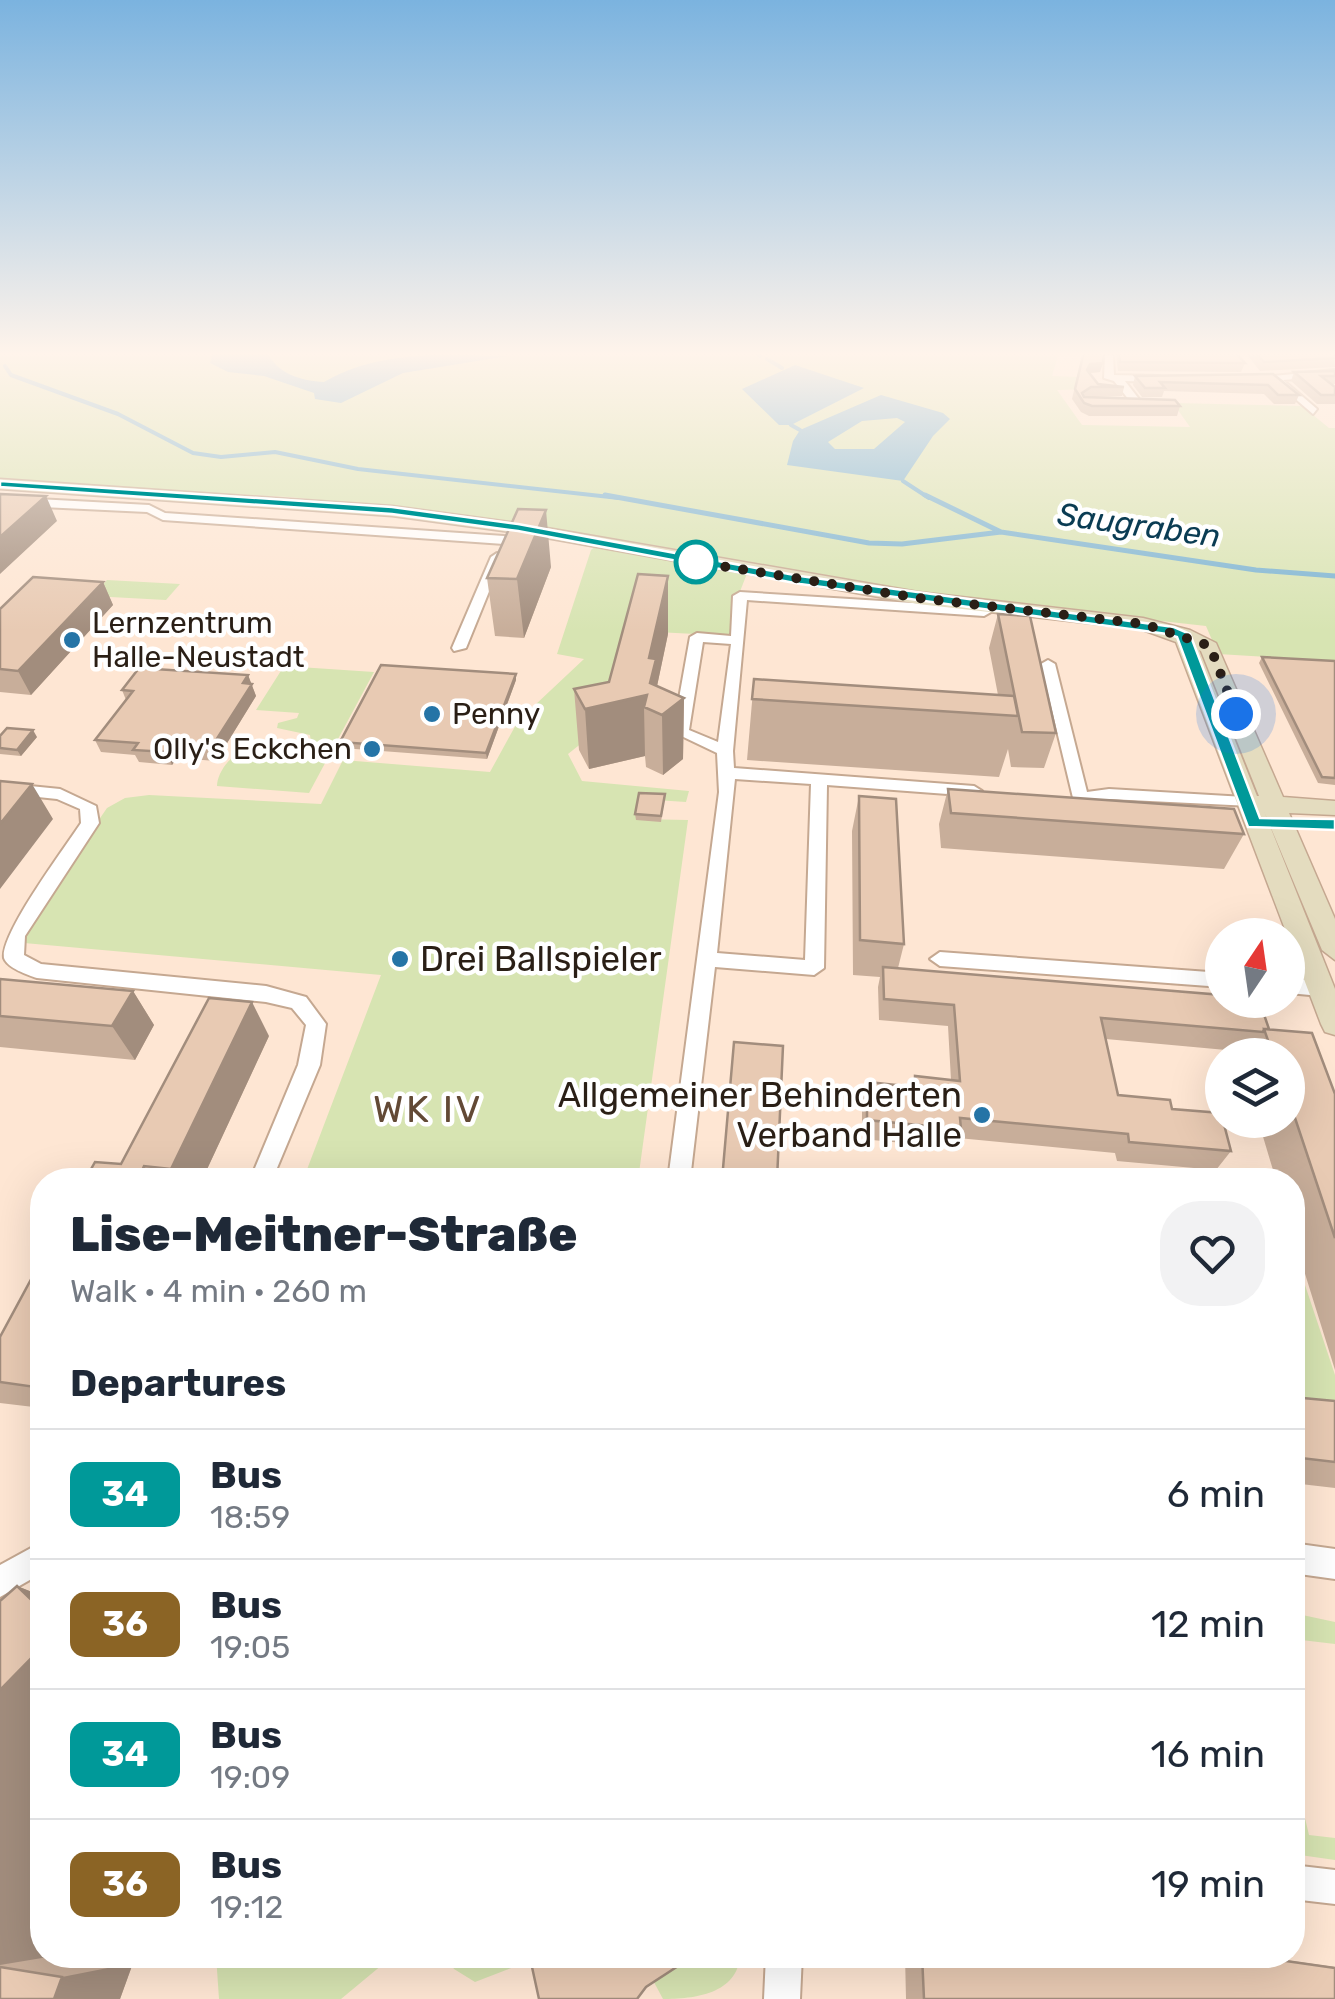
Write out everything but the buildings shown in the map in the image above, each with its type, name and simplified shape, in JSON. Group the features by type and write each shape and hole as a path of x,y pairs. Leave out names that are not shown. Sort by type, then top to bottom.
{"street":[{"path":"0,484 297,501 518,528 800,580 1144,624 1183,634 1210,646 1335,950"},
{"path":"149,509 165,493"},
{"path":"0,501 149,509 163,516 504,540"},
{"path":"460,648 504,540 518,528"},
{"path":"681,1168 728,773 725,751 740,596 984,612 984,605"},
{"path":"1183,634 1335,1024"},
{"path":"725,751 681,732 697,637 738,641"},
{"path":"1048,664 1071,798 1122,810 1278,814 1335,824"},
{"path":"728,773 987,792"},
{"path":"704,959 814,968 819,781"},
{"path":"0,788 60,794 88,806 90,823 16,935 14,958 37,972 266,994 298,1002 316,1024 309,1065 266,1168"},
{"path":"1278,814 1335,808"},
{"path":"940,958 1205,979"},
{"path":"1305,987 1321,988"},
{"path":"1305,1560 1335,1564"},
{"path":"0,1582 30,1564"},
{"path":"1305,1884 1335,1887"},
{"path":"782,1999 783,1968"}],"green space":[{"path":"0,445 1335,445 1335,661 1218,654 1206,626 939,596 454,514 289,497 0,482"},
{"path":"598,544 748,571 739,594 734,636 637,631 612,719 568,754 582,781 689,791 686,802 640,799 636,819 688,820 640,1168 308,1168 381,975 24,943 27,925 107,808 125,798 149,795 321,804 343,760 490,772 518,721 584,659 557,654 591,550"},
{"path":"107,580 180,584 166,600 92,596"},
{"path":"284,666 374,672 309,793 217,786 223,768 239,754 253,753 290,762 312,751 310,735 277,728 278,723 297,718 299,713 256,710"},
{"path":"1305,1285 1335,1375 1335,1427 1305,1423"},
{"path":"1305,1616 1335,1622 1335,1644 1305,1640"},
{"path":"1305,1818 1309,1835 1335,1838 1335,1860 1305,1856"},
{"path":"217,1968 378,1968 341,1999 219,1999"},
{"path":"453,1968 511,1968 475,1982"},
{"path":"737,1968 723,1986 712,1992 663,1999 648,1971"}],"water":[{"path":"792,445 874,449 878,445 927,445 903,481 787,465"}],"waterway":[{"name":"Saugraben","path":"178,445 193,453 221,457 275,452 358,469 619,498"},
{"path":"903,481 929,498"},
{"name":"Saugraben","path":"605,495 869,543 902,544 1001,532"},
{"path":"925,495 1001,532"},
{"name":"Saugraben","path":"1001,532 1256,570 1335,576"}],"bus line":[{"name":"34","path":"0,484 392,510 518,528 800,580 1169,630 1183,634 1254,824 1335,824"}],"place":[{"name":"Lernzentrum Halle-Neustadt","path":"72,640"},
{"name":"Penny","path":"432,714"},
{"name":"Olly's Eckchen","path":"372,749"},
{"name":"Drei Ballspieler","path":"400,959"},
{"name":"Allgemeiner Behinderten Verband Halle","path":"982,1115"}],"district":[{"name":"WK IV","path":"428,1109"}],"route":[{"path":"696,562 684,560 918,598 1169,630 1210,646 1236,714"}]}
